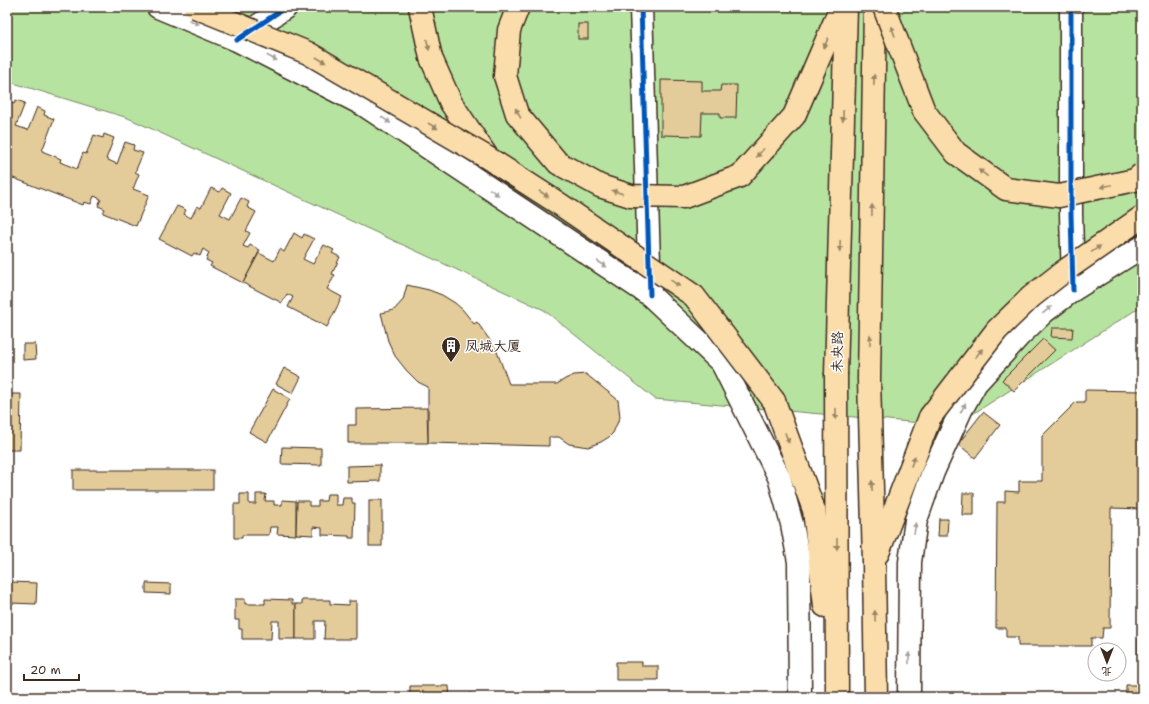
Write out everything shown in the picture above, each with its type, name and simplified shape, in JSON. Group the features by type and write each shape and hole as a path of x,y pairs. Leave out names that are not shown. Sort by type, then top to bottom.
{"main road":[{"path":"158,7 238,40 364,105 650,295 722,363 779,477 792,524 799,562 800,697"},
{"path":"195,7 308,53 488,158 561,205 694,296 774,401 814,510 836,697"},
{"path":"238,40 286,7"},
{"path":"420,7 431,58 451,103 488,158"},
{"path":"518,7 509,30 505,76 517,114 558,162 600,186 631,196 684,197 740,176 794,116 841,7"},
{"path":"641,7 650,295"},
{"name":"未央路","path":"836,697 836,375 846,7"},
{"path":"875,7 869,379 876,697"},
{"path":"884,7 924,111 956,153 1006,189 1059,196 1135,180 1142,174"},
{"path":"1071,7 1071,214 1073,290"},
{"path":"874,563 930,417 997,330 1030,297 1142,217"},
{"path":"909,697 910,562 916,520 933,472 961,410 976,383 1019,336 1044,312 1073,290 1142,247"}],"green space":[{"path":"7,7 1142,7 1142,306 954,426 655,399 544,310 128,118 7,81"}],"building":[{"path":"578,24 588,24 588,39 578,39"},
{"path":"661,80 702,81 702,91 720,91 721,85 737,85 736,118 720,118 720,113 702,113 701,136 661,135"},
{"path":"16,100 25,103 16,126 28,130 37,107 45,111 44,115 54,119 42,151 61,159 60,162 77,169 83,153 86,154 94,135 103,138 104,134 114,138 106,159 117,164 125,142 134,145 133,150 143,153 135,172 139,174 133,189 149,195 136,226 103,213 105,209 98,206 101,199 94,196 91,204 84,202 83,205 8,176 12,164 7,162 7,101 14,104"},
{"path":"211,188 220,192 222,188 231,193 220,214 230,219 241,198 249,202 247,207 256,212 246,231 250,233 243,246 248,248 250,245 260,250 243,283 210,266 212,263 206,260 209,253 203,249 200,256 194,253 192,256 159,239 177,206 186,210 184,214 191,218 197,206 201,208"},
{"path":"294,233 302,238 304,234 314,239 303,259 313,264 324,245 334,250 332,253 340,257 332,274 335,275 327,289 342,297 327,327 288,307 293,297 287,294 282,303 243,283 259,253 274,261 280,249 284,252"},
{"name":"凤城大厦","path":"407,285 429,290 442,295 463,310 474,324 477,322 496,349 509,384 557,384 574,375 586,374 618,400 620,417 613,433 601,442 588,447 569,444 559,437 549,437 549,446 428,443 428,387 418,382 395,356 388,341 381,313 394,310 403,300"},
{"path":"1052,328 1073,328 1072,338 1051,337"},
{"path":"1043,339 1055,350 1014,391 1002,380"},
{"path":"23,344 35,344 36,359 23,360"},
{"path":"284,368 301,377 293,393 276,384"},
{"path":"273,389 290,399 267,442 249,432"},
{"path":"1085,390 1142,391 1142,509 1111,508 1110,628 1103,628 1102,638 1091,638 1091,642 1087,642 1087,646 1018,646 1018,637 1006,637 1006,628 996,628 997,502 1005,502 1005,491 1019,492 1019,481 1042,481 1042,436 1076,402 1085,402"},
{"path":"7,394 21,394 20,450 7,450"},
{"path":"427,408 428,443 348,443 348,425 356,425 356,409"},
{"path":"983,412 1000,425 975,458 958,444"},
{"path":"282,447 321,448 321,465 281,464"},
{"path":"380,465 380,481 347,482 347,466"},
{"path":"73,470 213,470 213,490 73,490"},
{"path":"963,493 974,493 974,515 962,515"},
{"path":"240,494 249,494 249,504 256,504 256,494 266,494 265,501 274,501 274,505 282,505 282,500 296,501 296,535 277,534 278,527 270,527 269,535 242,535 242,538 234,538 234,504 240,504"},
{"path":"327,494 336,494 336,505 342,505 343,498 352,498 352,503 355,503 354,538 349,538 349,536 322,535 322,528 313,527 313,535 296,534 297,501 309,501 309,506 318,506 318,501 326,501"},
{"path":"369,500 382,500 382,546 369,546"},
{"path":"939,519 948,519 947,536 938,536"},
{"path":"10,582 37,583 36,604 10,603"},
{"path":"146,583 171,584 171,594 146,593"},
{"path":"235,599 245,599 245,604 265,604 265,599 292,600 292,604 296,604 296,639 279,639 279,621 272,621 271,639 242,639 242,629 239,629 239,620 235,620"},
{"path":"302,600 330,600 330,604 349,605 349,601 356,601 356,639 324,639 325,621 315,621 315,639 296,639 296,604 302,604"},
{"path":"1138,639 1142,639 1142,697 1126,697 1126,685 1138,685"},
{"path":"616,662 642,662 642,666 658,666 658,680 616,680"},
{"path":"410,686 449,686 450,697 408,697 410,696"},
{"path":"390,693 393,697 383,697"},
{"path":"470,693 478,697 468,697"}],"cycle path":[{"path":"237,40 286,7"},
{"path":"641,7 650,295"},
{"path":"1071,7 1071,214 1073,290"}],"place":[{"name":"凤城大厦","path":"451,363"}]}
